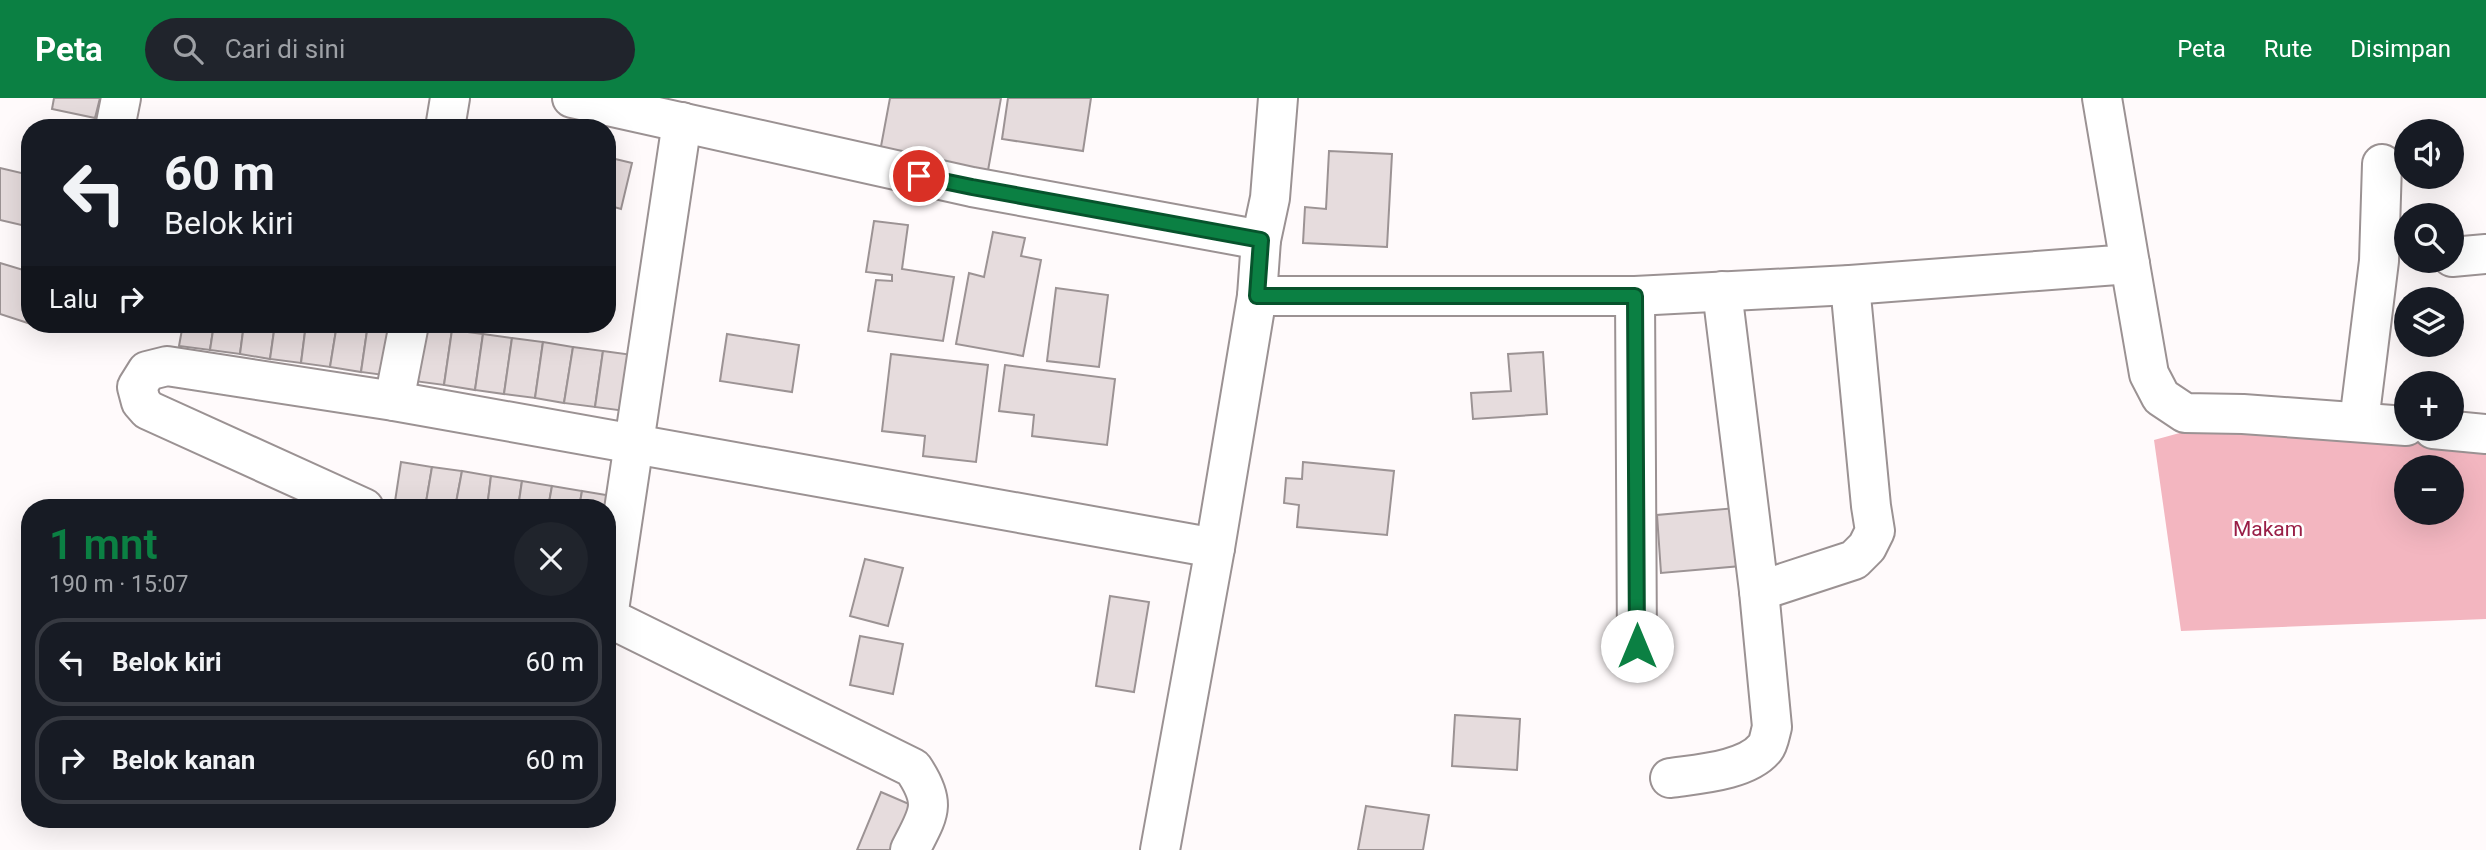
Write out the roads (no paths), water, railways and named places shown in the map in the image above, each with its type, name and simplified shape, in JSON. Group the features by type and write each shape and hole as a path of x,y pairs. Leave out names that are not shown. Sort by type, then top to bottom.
{"street":[{"path":"117,119 121,98"},
{"path":"446,119 450,98"},
{"path":"572,98 972,187 1261,240"},
{"path":"1160,850 1257,296 1261,240 1270,198 1278,98"},
{"path":"2102,98 2149,374 2161,397 2185,413 2394,425"},
{"path":"616,564 682,122"},
{"path":"2359,422 2392,260 2382,164"},
{"path":"2464,256 2486,254"},
{"path":"1257,296 1635,296 1850,285 2130,264"},
{"path":"1759,591 1854,560 1867,547 1875,531 1850,285"},
{"path":"1670,778 1725,769 1753,758 1766,747 1773,727 1722,291"},
{"path":"1635,296 1637,646"},
{"path":"394,401 406,333"},
{"path":"344,499 148,410 141,402 137,387 147,371 167,366 394,401 1215,548"},
{"path":"2464,432 2486,434"},
{"path":"616,621 913,768 927,789 927,814 910,850"}],"park label":[{"name":"Makam","path":"2268,529"}]}
